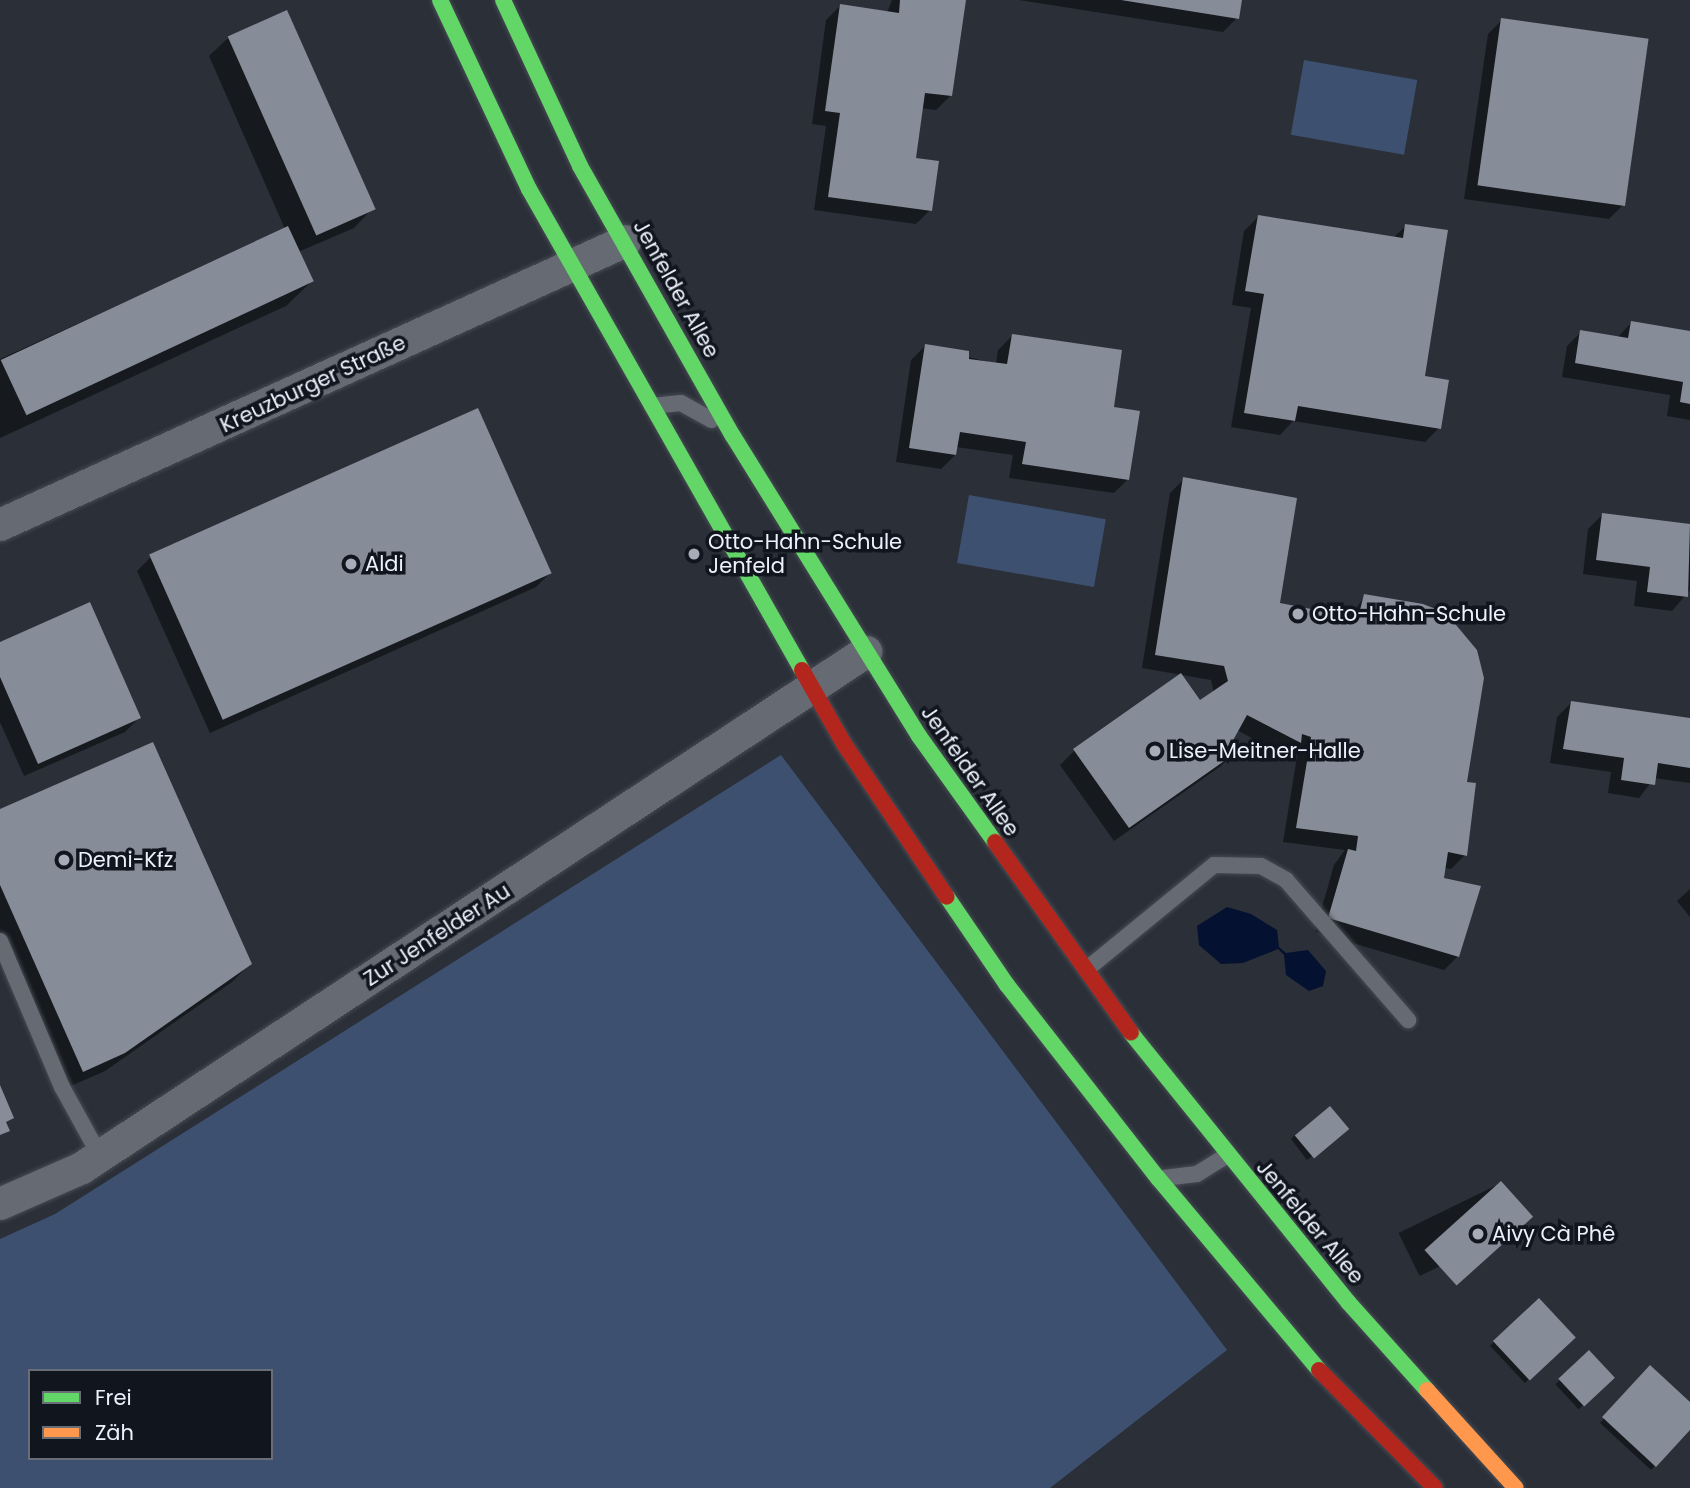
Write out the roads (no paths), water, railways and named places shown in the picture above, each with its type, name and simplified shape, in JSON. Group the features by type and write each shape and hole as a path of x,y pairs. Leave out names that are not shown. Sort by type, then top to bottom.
{"main road":[{"path":"440,0 514,161 811,688 1007,985 1158,1178 1300,1350 1435,1488"},
{"name":"Jenfelder Allee","path":"503,0 580,166 626,241 733,436 919,736 1085,971 1228,1156 1349,1303 1516,1488"}],"street":[{"name":"Kreuzburger Straße","path":"0,525 626,241"},
{"name":"Zur Jenfelder Au","path":"0,1204 100,1156 866,652"}],"lane":[{"path":"652,406 668,402 697,408 733,436"},
{"path":"1085,971 1214,866 1261,866 1286,880 1408,1020"},
{"path":"0,941 62,1087 100,1156"},
{"path":"1158,1178 1197,1174 1228,1156"}],"place":[{"name":"Otto-Hahn-Schule Jenfeld","path":"694,554"},
{"name":"Aldi","path":"351,564"},
{"name":"Otto-Hahn-Schule","path":"1298,614"},
{"name":"Lise-Meitner-Halle","path":"1155,751"},
{"name":"Demi-Kfz","path":"64,860"},
{"name":"Aivy Cà Phê","path":"1478,1234"}]}
